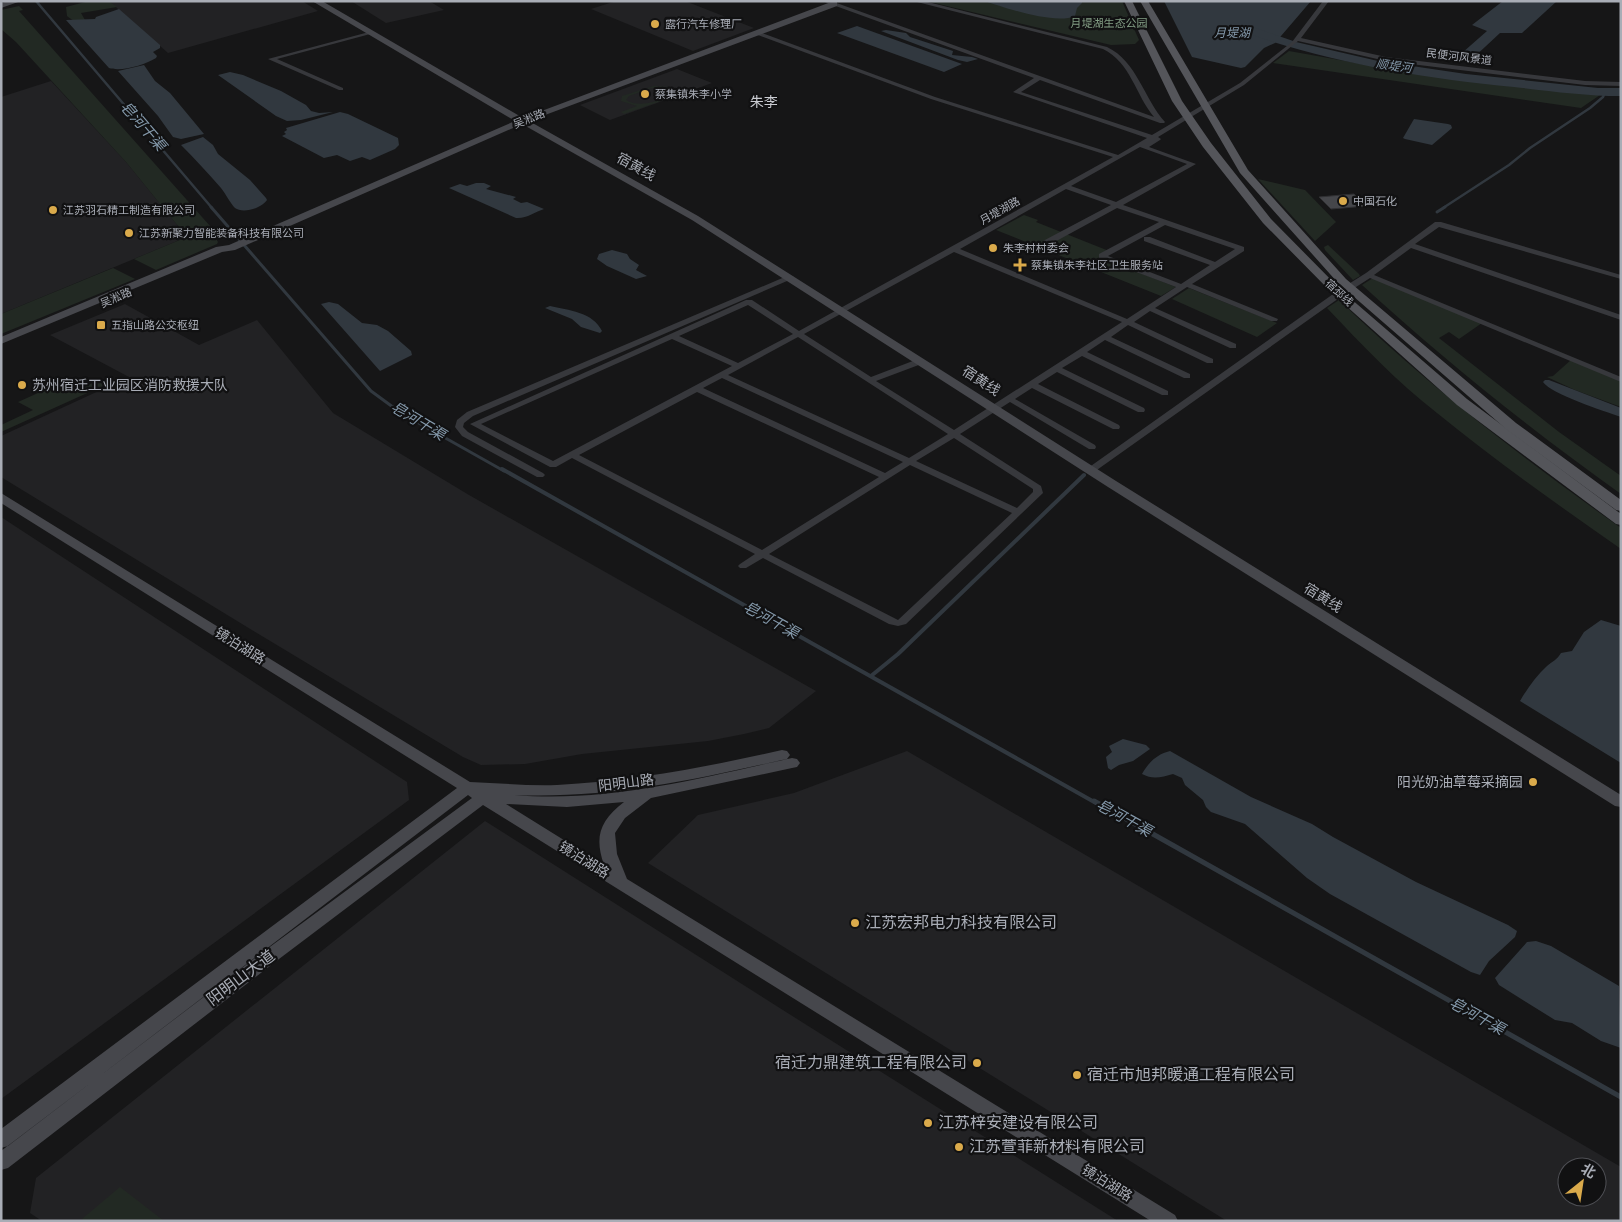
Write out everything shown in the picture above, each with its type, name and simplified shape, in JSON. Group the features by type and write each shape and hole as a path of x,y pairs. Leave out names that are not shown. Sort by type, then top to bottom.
{"main road":[{"path":"3,6 17,1"},
{"name":"宿黄线","path":"316,1 522,121 695,218 1621,802"},
{"name":"宿邳线","path":"1128,1 1177,101 1207,146 1267,221 1339,294 1462,402 1621,521"},
{"name":"宿邳线","path":"1144,1 1244,170 1350,287 1511,426 1621,506"},
{"name":"吴淞路","path":"1,348 225,253 231,248 522,121 757,33 829,3"},
{"name":"吴淞路","path":"1,341 220,249 231,248"},
{"name":"镜泊湖路","path":"1,497 1168,1221"},
{"name":"阳明山路","path":"469,787 556,790 604,786 787,759 690,786 650,792 566,802 484,797"},
{"name":"阳明山大道","path":"1,1140 469,787"},
{"path":"622,884 610,864 606,850 609,828 626,807 650,792"},
{"name":"阳明山大道","path":"1,1162 273,954 484,797"}],"street":[{"path":"916,1 1086,42 1112,51 1124,62 1153,113 1168,128"},
{"name":"月堤湖路","path":"669,337 474,424 553,465 842,311 1206,107 1242,84 1295,41 1326,1"},
{"path":"829,3 1162,122"},
{"path":"340,89 271,59 371,33"},
{"path":"757,33 940,100 1119,157"},
{"name":"民便河风景道","path":"1295,41 1386,58 1585,83 1621,84"},
{"path":"1039,78 1016,92 1158,139 1143,148 1193,164 1046,243"},
{"path":"743,566 1010,399 1241,249 1066,187"},
{"path":"1165,222 1102,256 1274,319"},
{"path":"1092,470 1339,294 1410,246 1438,224 1621,277"},
{"path":"1146,239 1216,265"},
{"path":"1410,246 1621,318"},
{"path":"954,249 1128,322 1210,361"},
{"path":"1369,275 1621,380"},
{"path":"540,475 465,434 459,427 460,422 470,414 790,278"},
{"path":"573,454 762,554 898,623 902,622 1038,493 1038,488 749,302 669,337"},
{"path":"1149,308 1233,346"},
{"path":"656,334 669,337 738,366"},
{"path":"1105,337 1187,376"},
{"path":"1081,352 1165,394"},
{"path":"870,380 921,361"},
{"path":"1056,368 1141,410"},
{"path":"722,375 1018,512"},
{"path":"1032,384 1116,427"},
{"path":"696,388 886,477"},
{"path":"1010,399 1092,446"}],"shaded area":[{"path":"109,1 302,1 318,11 168,53"},
{"path":"351,1 429,1 444,10 386,23"},
{"path":"616,1 685,1 754,28 693,51 591,9"},
{"name":"蔡集镇朱李小学","path":"677,69 712,83 610,120 580,105"},
{"name":"江苏新聚力智能装备科技有限公司","path":"51,81 126,162 187,237 1,314 1,97"},
{"path":"125,304 199,345 257,320 333,413 469,495 816,691 769,728 708,741 582,754 525,764 481,765 463,757 1,477 1,436 129,377 50,335"},
{"path":"1,517 407,782 409,800 1,1099"},
{"path":"907,751 1604,1157 1557,1157 1557,1207 1607,1207 1607,1159 1621,1167 1621,1221 1227,1221 648,863 698,815 794,793"},
{"path":"485,821 1118,1221 42,1221 30,1213 36,1178"}],"green space":[{"path":"89,1 109,1 117,7 81,13 85,20 82,21 75,21 67,16 66,7"},
{"name":"月堤湖生态公园","path":"926,1 1122,1 1139,40 1135,44 1111,45"},
{"path":"19,6 23,10 19,11 218,235 214,236 218,242 217,244 156,270 134,259 187,237 126,162 16,42 1,29 1,10"},
{"path":"1289,51 1424,75 1600,95 1581,108 1273,63"},
{"path":"654,86 669,87 677,93 686,92 624,114 621,112 637,106 621,101 622,96","holes":["651,88 661,88 669,91 670,94 661,99 643,104 626,100 629,96"]},
{"path":"1258,179 1305,190 1336,222 1315,241"},
{"path":"1024,215 1038,220 1036,222 1109,251 1099,257 1176,287 1161,296 996,230"},
{"path":"1328,245 1360,276 1353,280 1325,250 1324,247"},
{"path":"113,268 135,279 1,334 1,314"},
{"path":"1373,278 1482,323 1459,339 1449,332 1439,338 1559,432 1621,476 1621,494 1521,419 1424,340 1362,285"},
{"path":"1189,288 1277,323 1257,337 1172,299"},
{"path":"1339,300 1440,391 1547,475 1621,528 1621,549 1505,466 1408,389 1327,308"},
{"path":"1571,360 1621,381 1621,407 1575,390 1547,377 1553,376"},
{"path":"97,381 105,385 1,432 1,425 33,410 18,402 58,384 73,392"},
{"path":"120,1187 164,1221 84,1221 82,1219"}],"water":[{"path":"984,1 1082,1 1082,3 1077,8 1075,16 1055,18 1030,14"},
{"name":"月堤湖","path":"1164,1 1311,1 1275,43 1264,48 1245,67 1241,68 1192,57"},
{"path":"1503,1 1557,1 1522,33 1500,33 1471,60 1454,60 1487,31 1472,25"},
{"path":"119,9 160,45 160,48 153,52 157,56 156,58 133,67 109,68 66,20 95,19"},
{"path":"857,26 962,64 944,72 837,33"},
{"path":"881,31 906,33 910,37 953,51 952,55 978,59 967,62 958,60"},
{"path":"144,65 155,81 170,93 204,134 181,139 173,137 158,116 118,71"},
{"path":"230,72 243,75 281,91 306,105 311,111 319,113 333,112 301,120 287,121 276,116 218,75"},
{"path":"340,112 398,138 399,145 395,149 370,160 362,157 350,161 337,155 324,158 282,136 286,134 284,132 287,130 286,128"},
{"path":"1414,119 1448,124 1452,128 1432,145 1403,138"},
{"path":"203,137 213,145 218,154 250,180 266,198 265,203 257,208 247,210 238,210 231,204 221,188 181,145"},
{"path":"484,183 491,186 486,189 516,197 513,199 544,209 516,218 449,188 460,184 467,186"},
{"path":"612,250 627,254 630,259 639,265 636,270 647,276 636,279 607,266 597,259 599,254"},
{"path":"329,302 338,304 362,323 377,325 388,331 411,351 412,355 380,371 321,304"},
{"path":"550,306 586,316 593,320 602,331 600,333 581,327 572,319 545,308"},
{"path":"1545,380 1621,408 1621,417 1556,392 1543,382"},
{"path":"1601,620 1621,626 1621,763 1520,701 1547,666 1561,653 1572,651 1584,632"},
{"path":"1123,739 1146,745 1150,749 1133,761 1119,765 1111,770 1108,768 1106,757 1112,752 1109,746"},
{"path":"1170,751 1251,797 1312,824 1416,882 1508,925 1517,931 1515,937 1489,961 1480,975 1471,972 1330,894 1307,878 1245,824 1211,812 1203,800 1185,785 1182,778 1173,774 1154,777 1142,774 1153,760 1161,754"},
{"path":"1536,941 1551,946 1619,986 1621,1048 1601,1041 1572,1023 1555,1020 1499,985 1495,978 1527,942"}],"building":[{"name":"中国石化","path":"1354,194 1366,206 1331,209 1319,197"}],"waterway":[{"name":"皂河干渠","path":"36,1 212,208"},
{"name":"顺堤河","path":"1250,30 1334,56 1378,65 1466,78 1598,92 1621,92"},
{"path":"1443,208 1509,165 1530,148 1590,108 1603,97 1605,92"},
{"name":"皂河干渠","path":"211,207 371,391 401,413 504,471"},
{"path":"1437,212 1445,207"},
{"name":"皂河干渠","path":"502,469 1096,803"},
{"path":"871,676 898,654 1084,475"},
{"name":"皂河干渠","path":"1094,801 1621,1097"}],"place":[{"name":"露行汽车修理厂","path":"655,24"},
{"name":"蔡集镇朱李小学","path":"645,94"},
{"name":"中国石化","path":"1343,201"},
{"name":"江苏羽石精工制造有限公司","path":"53,210"},
{"name":"江苏新聚力智能装备科技有限公司","path":"129,233"},
{"name":"朱李村村委会","path":"993,248"},
{"name":"蔡集镇朱李社区卫生服务站","path":"1020,265"},
{"name":"五指山路公交枢纽","path":"101,325"},
{"name":"苏州宿迁工业园区消防救援大队","path":"22,385"},
{"name":"阳光奶油草莓采摘园","path":"1533,782"},
{"name":"江苏宏邦电力科技有限公司","path":"855,923"},
{"name":"宿迁力鼎建筑工程有限公司","path":"977,1063"},
{"name":"宿迁市旭邦暖通工程有限公司","path":"1077,1075"},
{"name":"江苏梓安建设有限公司","path":"928,1123"},
{"name":"江苏萱菲新材料有限公司","path":"959,1147"}],"district":[{"name":"朱李","path":"764,102"}]}
